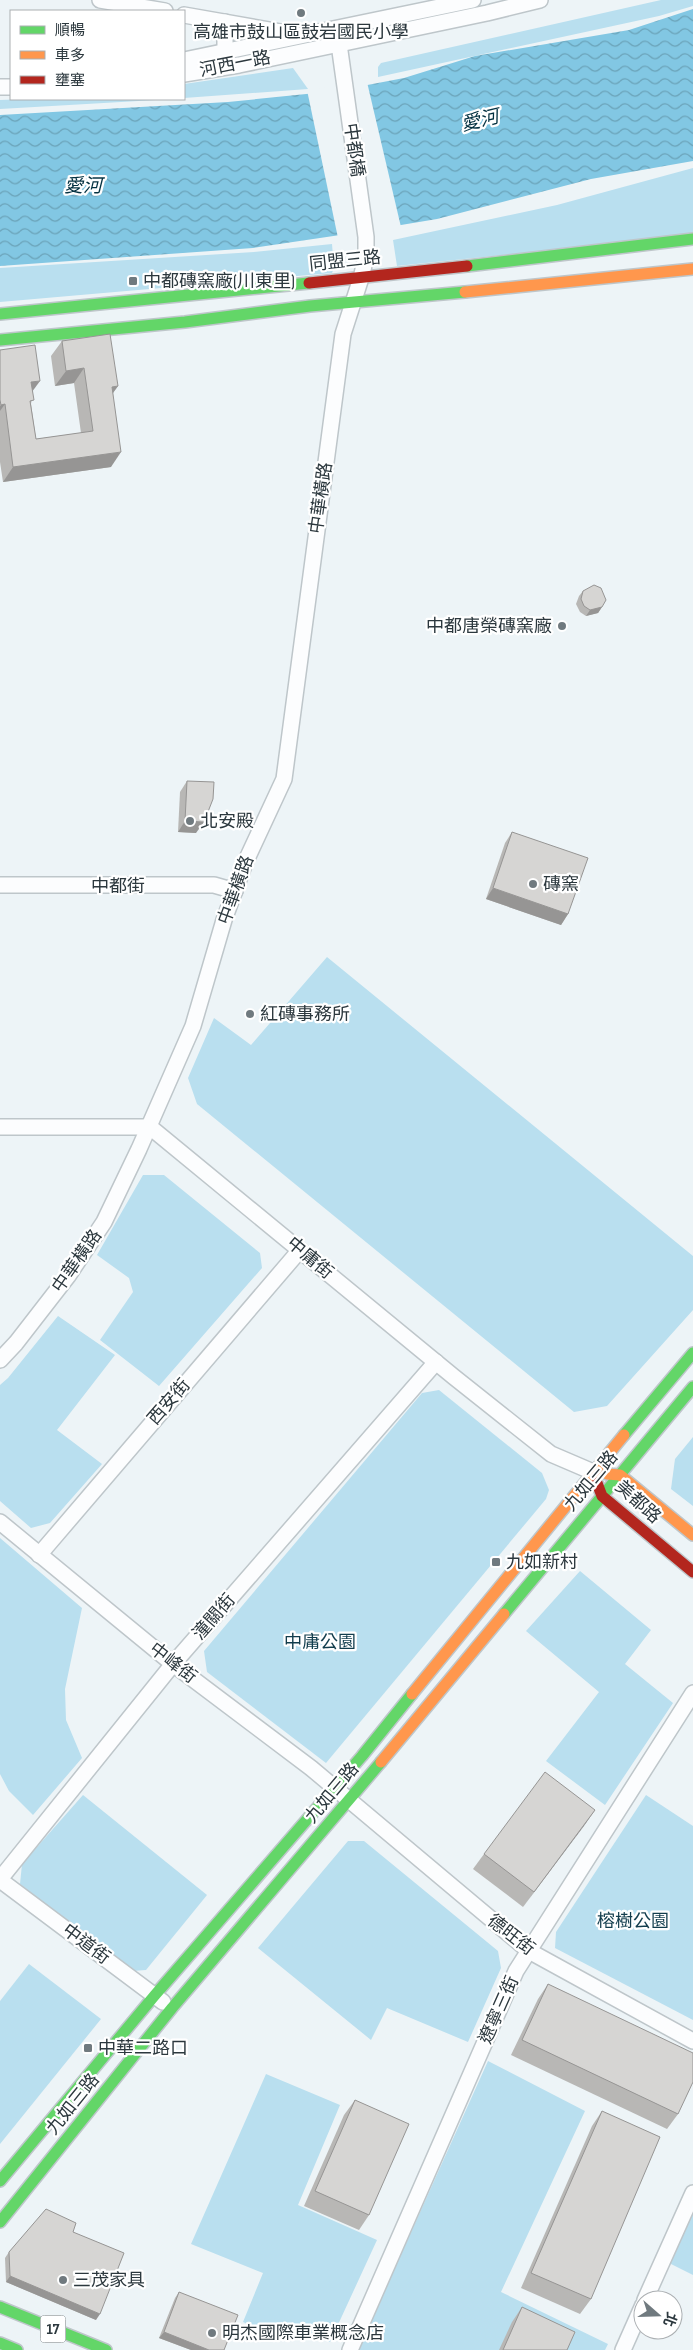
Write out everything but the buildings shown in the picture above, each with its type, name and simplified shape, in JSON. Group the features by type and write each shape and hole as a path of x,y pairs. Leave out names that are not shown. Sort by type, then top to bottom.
{"street":[{"path":"100,0 159,10"},
{"name":"河西一路","path":"185,60 473,0"},
{"name":"河西一路","path":"502,0 521,5"},
{"name":"河西一路","path":"185,74 339,44 540,0"},
{"path":"185,14 307,36"},
{"path":"224,53 225,22"},
{"name":"中都橋","path":"339,44 366,237 366,257"},
{"name":"同盟三路","path":"0,314 361,278 693,239"},
{"name":"中華橫路","path":"0,1360 16,1343 68,1276 104,1222 150,1127 193,1026 234,891 284,779 343,334 366,257"},
{"path":"0,340 354,302 693,269"},
{"name":"中都街","path":"0,885 214,885 234,891"},
{"path":"0,1127 150,1127"},
{"name":"中庸街","path":"150,1127 436,1362 552,1454 594,1472"},
{"name":"西安街","path":"39,1555 300,1250"},
{"name":"九如三路","path":"0,2181 334,1787 693,1353"},
{"name":"潼關街","path":"0,1879 173,1664 436,1362"},
{"name":"九如三路","path":"0,2222 172,2008 349,1800 693,1387"},
{"name":"美都路","path":"693,1535 620,1475 594,1472 602,1496 693,1572"},
{"name":"中峰街","path":"0,1522 173,1664 349,1800"},
{"name":"遼寧三街","path":"350,2350 516,1971 693,1693"},
{"name":"德旺街","path":"349,1800 529,1951 693,2041"},
{"name":"中道街","path":"0,1879 172,2008"},
{"path":"649,2290 693,2193"},
{"name":"17","path":"0,2307 106,2350"},
{"path":"623,2350 633,2328"},
{"name":"17","path":"0,2343 17,2350"}],"green space":[{"path":"661,0 693,0 693,6 659,16 378,77 378,67 381,63"},
{"path":"293,68 308,89 185,98 185,84"},
{"path":"0,100 10,100 156,100 0,109"},
{"path":"693,168 693,235 397,266 393,240 557,205"},
{"path":"332,244 334,268 332,273 0,302 0,268 254,252"},
{"path":"327,957 693,1256 693,1310 607,1406 574,1412 197,1104 188,1078 214,1018 251,1045"},
{"path":"143,1175 164,1175 260,1253 262,1268 159,1386 100,1340 133,1292 129,1278 97,1255"},
{"path":"58,1316 115,1355 57,1430 102,1464 50,1523 31,1528 0,1501 0,1385 8,1378"},
{"name":"中庸公園","path":"439,1390 542,1473 549,1490 546,1499 326,1763 207,1672 204,1651 422,1393"},
{"path":"693,1437 693,1506 671,1489 675,1459"},
{"path":"0,1538 82,1608 65,1689 66,1720 82,1758 33,1815 9,1791 0,1774"},
{"path":"580,1571 651,1630 625,1664 673,1703 605,1805 546,1761 599,1692 526,1631"},
{"path":"83,1795 207,1895 146,1970 132,1971 20,1884 22,1864"},
{"name":"榕樹公園","path":"646,1795 693,1826 693,2020 555,1948 556,1932"},
{"path":"348,1841 364,1841 498,1951 501,1968 468,2042 387,2008 371,2040 258,1948"},
{"path":"29,1964 101,2019 0,2144 0,2001"},
{"path":"488,2061 585,2111 501,2292 608,2344 605,2350 358,2350"},
{"path":"266,2074 340,2105 298,2205 377,2240 330,2342 285,2324 278,2337 243,2322 263,2273 191,2244"},
{"path":"693,2206 693,2275 667,2262"}],"water":[{"name":"愛河","path":"693,9 693,161 591,179 437,219 347,234 253,248 0,266 0,115 228,102 336,91 404,78 475,56 629,30"}],"pier":[{"path":"367,82 401,227 338,238 307,90"}],"traffic: fast":[{"path":"467,266 693,239"},
{"path":"0,314 309,283"},
{"path":"0,340 185,322 310,306 465,292"},
{"path":"624,1435 693,1353"},
{"path":"504,1614 693,1387"},
{"path":"0,2181 155,1995 362,1756 412,1694"},
{"path":"0,2222 172,2008 381,1762"},
{"path":"0,2307 106,2350"},
{"path":"0,2343 17,2350"}],"traffic: slow":[{"path":"465,292 693,269"},
{"path":"412,1694 624,1435"},
{"path":"607,1474 620,1475 693,1535"},
{"path":"381,1762 504,1614"}],"traffic: jam":[{"path":"309,283 467,266"},
{"path":"597,1483 602,1496 693,1572"}],"place":[{"name":"高雄市鼓山區鼓岩國民小學","path":"301,13"},
{"name":"中都磚窯廠(川東里)","path":"133,281"},
{"name":"中都唐榮磚窯廠","path":"562,626"},
{"name":"北安殿","path":"190,821"},
{"name":"磚窯","path":"533,884"},
{"name":"紅磚事務所","path":"250,1014"},
{"name":"九如新村","path":"496,1562"},
{"name":"中華二路口","path":"88,2048"},
{"name":"三茂家具","path":"63,2280"},
{"name":"明杰國際車業概念店","path":"212,2333"}]}
